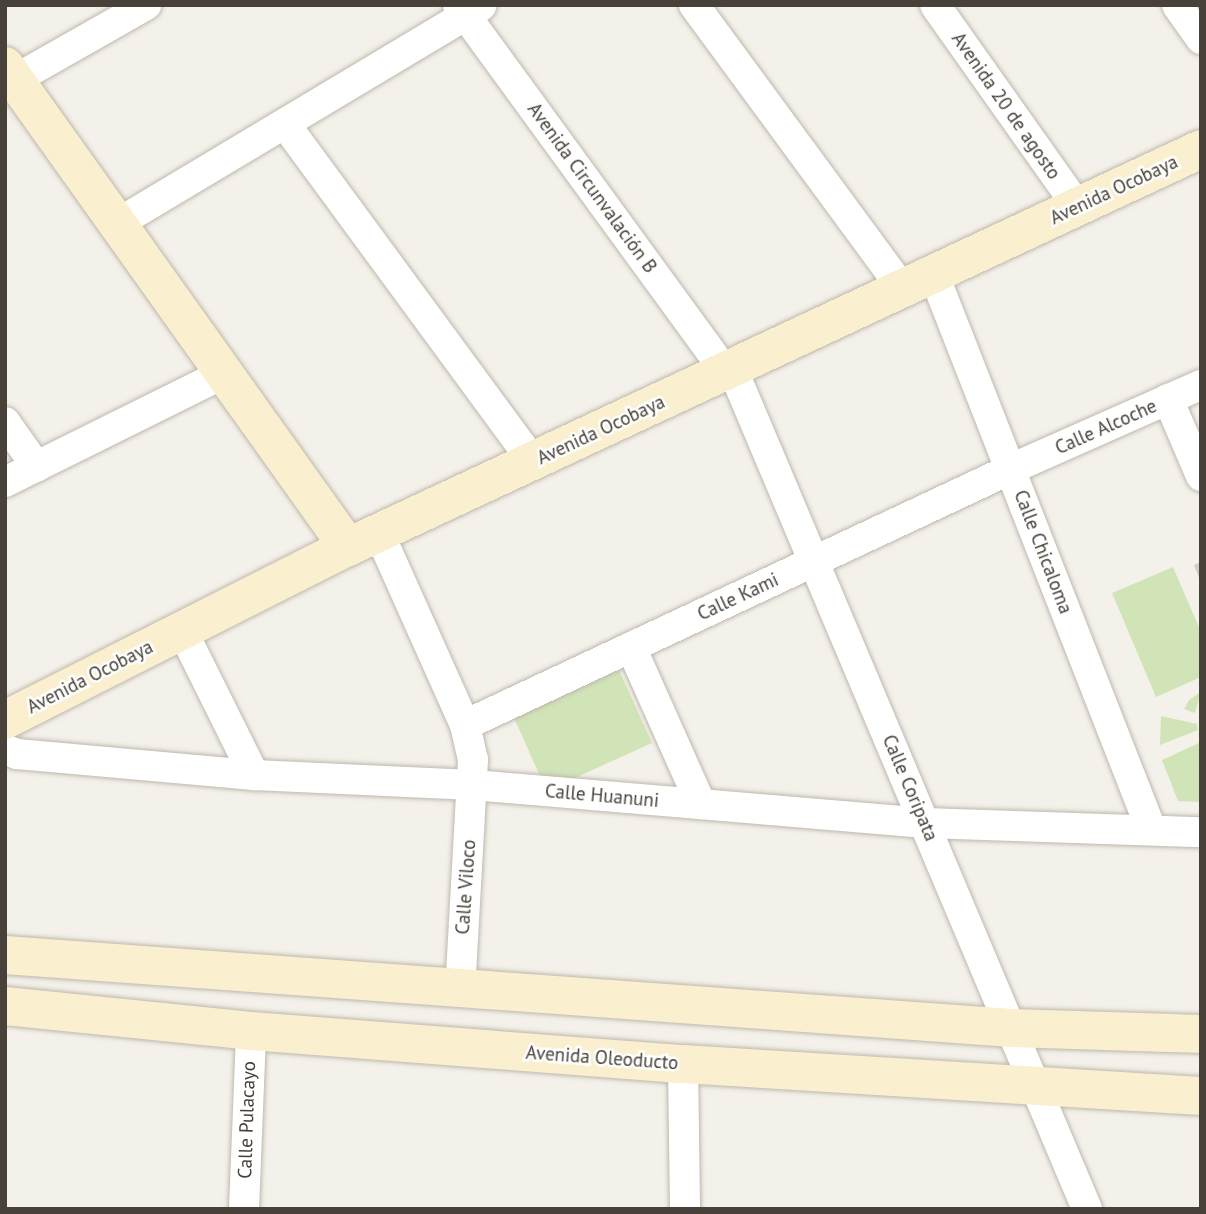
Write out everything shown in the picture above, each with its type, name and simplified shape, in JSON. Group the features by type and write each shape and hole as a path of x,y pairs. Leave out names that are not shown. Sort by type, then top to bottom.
{"street":[{"path":"146,5 11,72 115,225 223,374 364,540"},
{"name":"Calle Chicaloma","path":"694,5 919,282 1011,469 1151,829"},
{"name":"Avenida 20 de agosto","path":"935,5 1078,207"},
{"path":"1177,5 1201,39"},
{"path":"115,225 285,124 469,9"},
{"name":"Avenida Circunvalación B","path":"469,9 729,370"},
{"path":"285,124 533,461"},
{"name":"Avenida Ocobaya","path":"5,720 364,540 1201,149"},
{"name":"Calle Coripata","path":"729,370 814,561 1087,1209"},
{"path":"5,482 223,374"},
{"name":"Calle Alcoche","path":"1011,469 1201,385"},
{"path":"1168,399 1201,476"},
{"path":"5,422 37,467"},
{"name":"Calle Kami","path":"465,725 1011,469"},
{"name":"Calle Viloco","path":"364,540 465,725 473,760 460,989"},
{"path":"182,630 254,775"},
{"path":"631,648 701,804"},
{"name":"Calle Huanuni","path":"5,749 17,754 254,775 473,785 925,823 1201,832"},
{"path":"5,955 1011,1028 1201,1034"},
{"name":"Avenida Oleoducto","path":"5,1006 251,1031 683,1064 1036,1088 1201,1096"},
{"name":"Calle Pulacayo","path":"244,1209 251,1031"},
{"path":"683,1064 685,1209"}],"green space":[{"path":"1173,567 1201,632 1201,677 1156,697 1112,593"},
{"path":"619,670 652,743 568,781 540,776 514,718"},
{"path":"1201,692 1195,713 1184,709 1189,700"},
{"path":"1161,716 1197,724 1198,730 1160,745"},
{"path":"1201,742 1201,802 1178,801 1162,760"}],"building":[{"path":"1201,562 1201,583 1194,565"}]}
